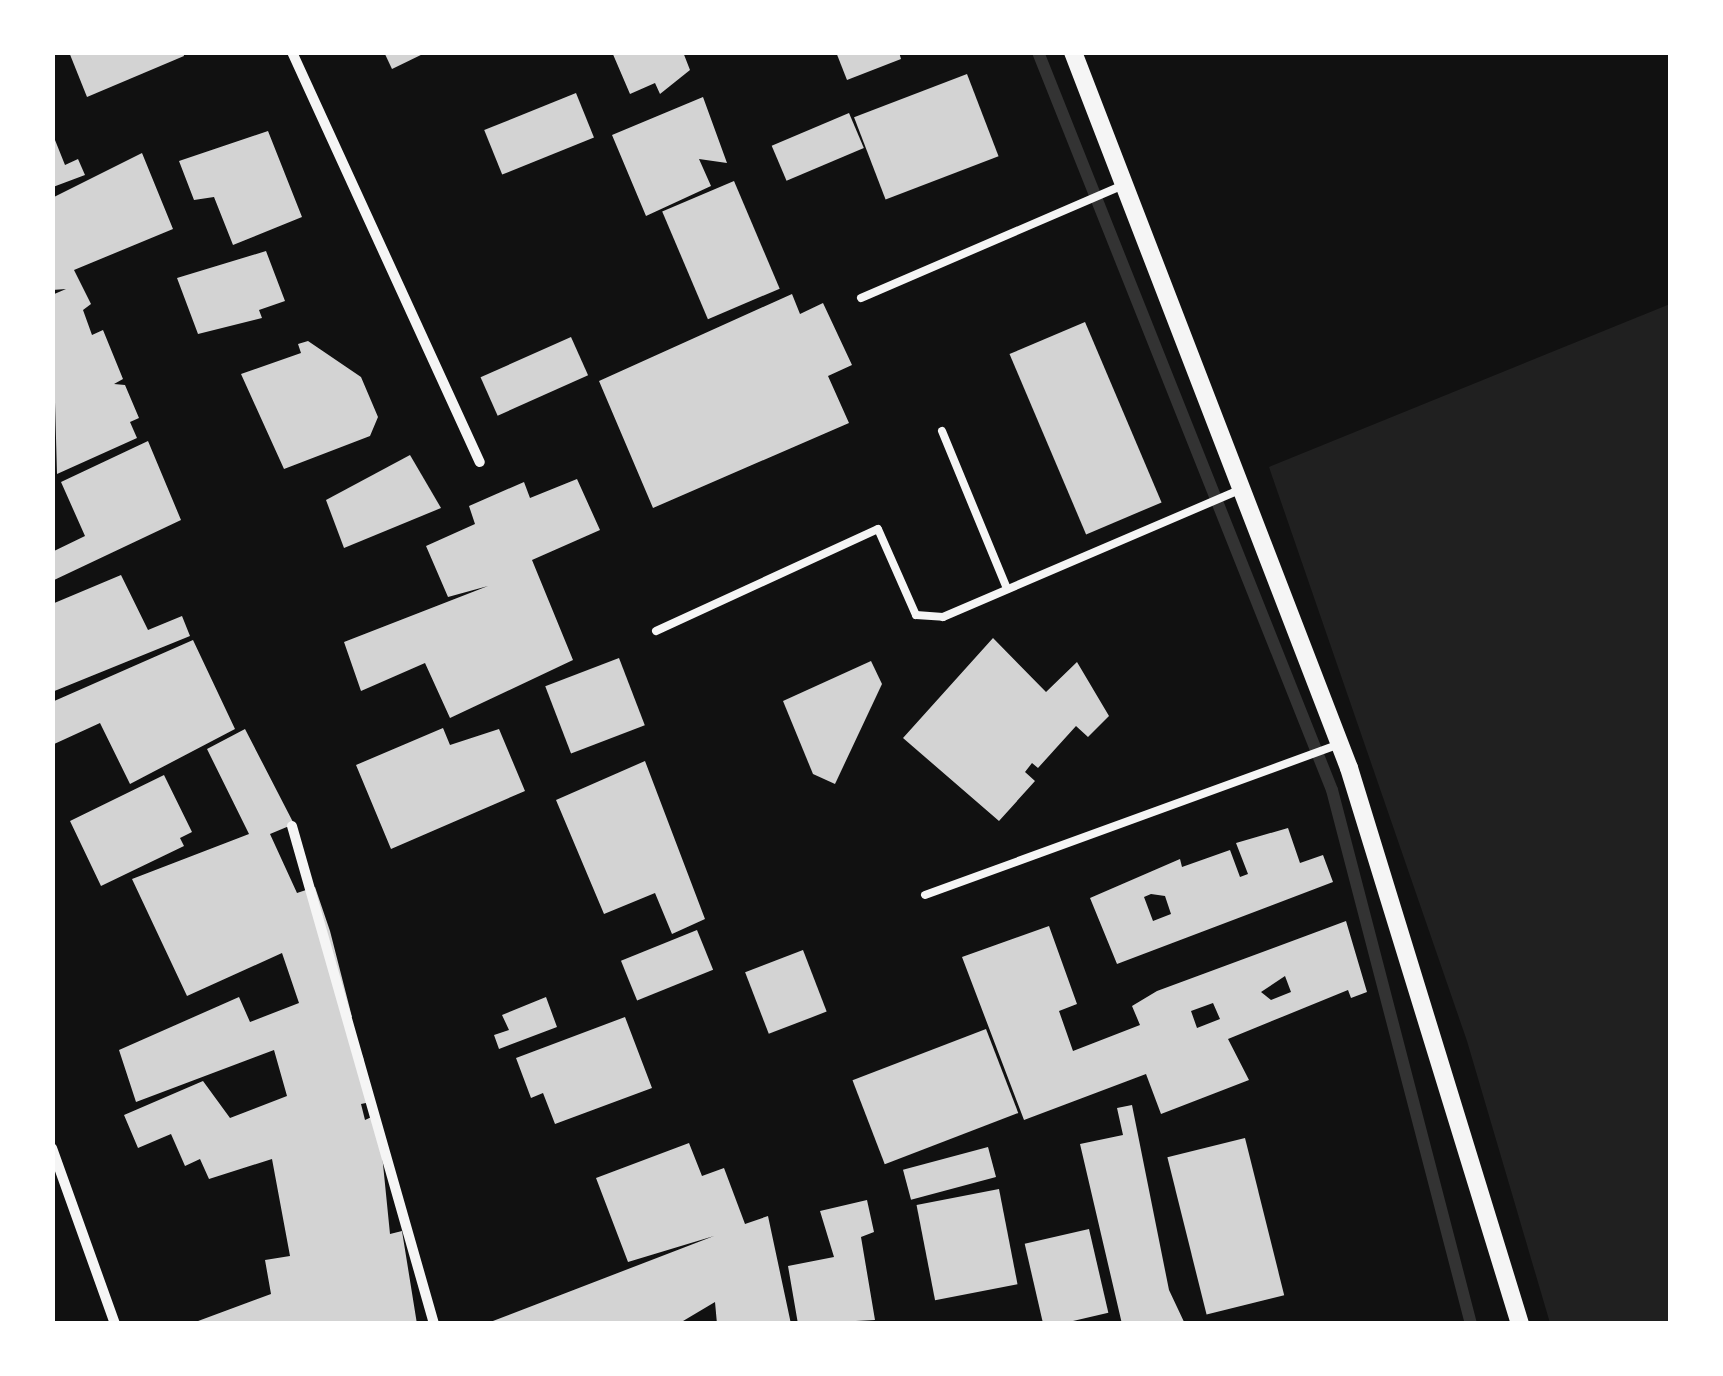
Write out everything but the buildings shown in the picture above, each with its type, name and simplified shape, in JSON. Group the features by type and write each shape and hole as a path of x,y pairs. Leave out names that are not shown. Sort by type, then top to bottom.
{"street":[{"path":"292,52 480,462"},
{"path":"1074,52 1340,744 1429,1006 1520,1324"},
{"path":"292,826 434,1324"},
{"path":"52,1148 115,1324"}],"lane":[{"path":"861,298 1126,184"},
{"path":"942,431 1007,589"},
{"path":"656,631 878,530 916,615 944,617 1244,488"},
{"path":"925,894 1340,744"}],"shaded area":[{"path":"1670,304 1670,1323 1550,1323 1467,1041 1269,467"}],"waterway":[{"path":"1038,52 1332,790 1471,1324"}]}
